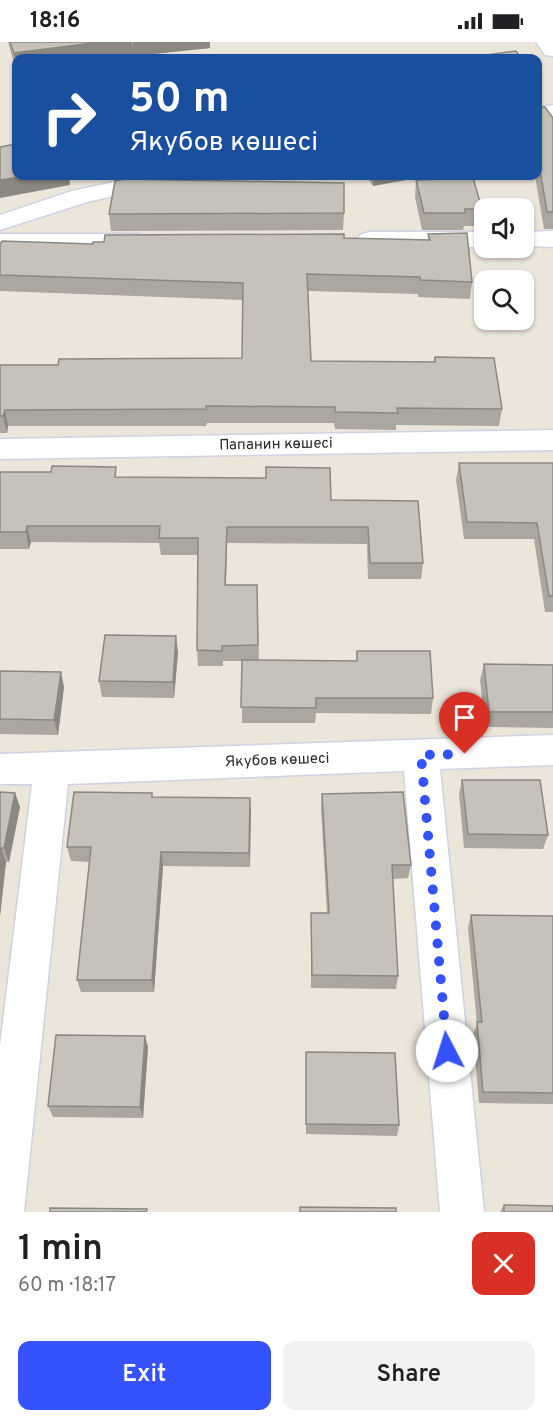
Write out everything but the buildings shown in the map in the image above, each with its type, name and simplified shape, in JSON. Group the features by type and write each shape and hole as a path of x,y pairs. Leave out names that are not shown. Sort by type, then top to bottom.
{"street":[{"path":"547,42 553,50"},
{"path":"0,223 81,196 155,180"},
{"path":"534,239 553,239"},
{"path":"342,240 474,240"},
{"path":"0,242 166,242"},
{"name":"Папанин көшесі","path":"0,449 553,440"},
{"name":"Якубов көшесі","path":"0,769 553,750"},
{"path":"421,755 462,1212"},
{"path":"2,1212 52,769"}],"route":[{"path":"447,1051 421,755 465,754"}]}
